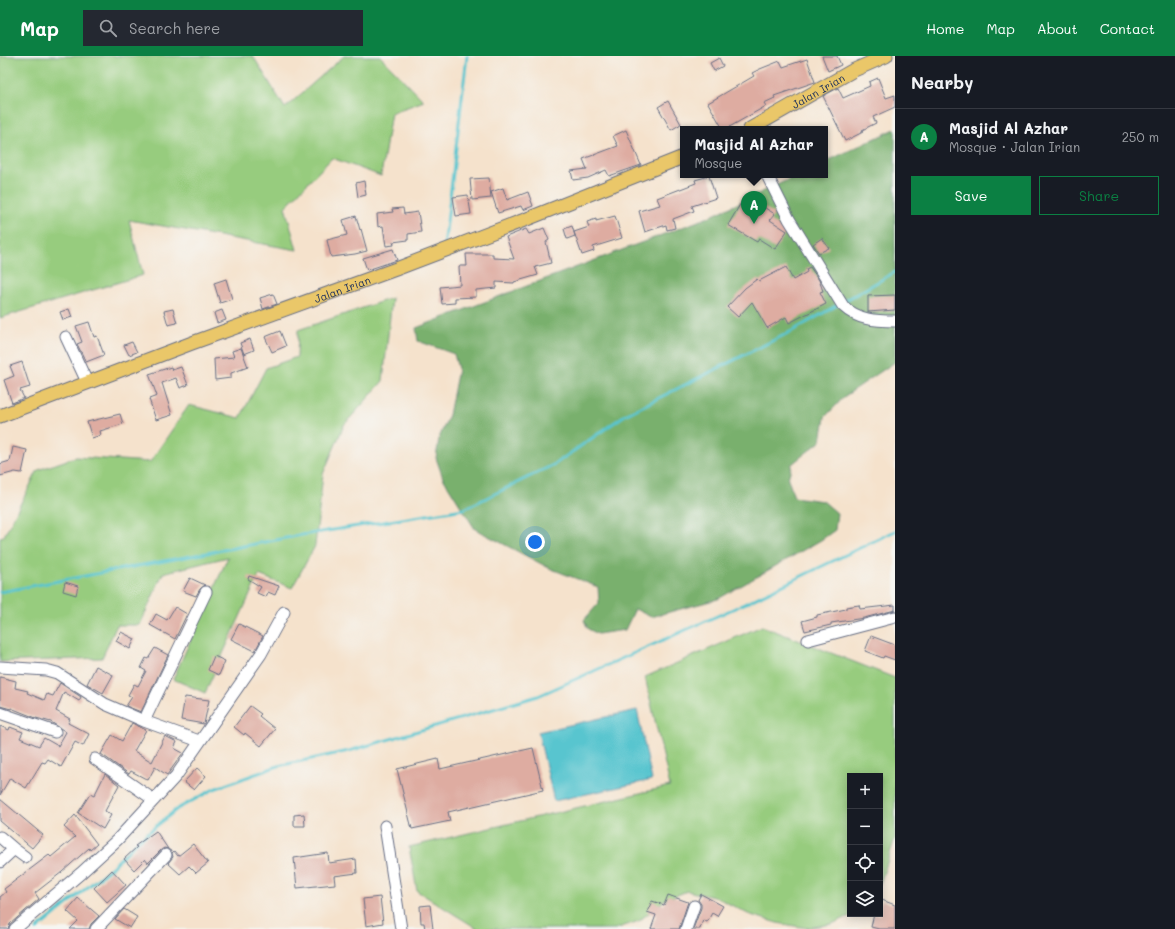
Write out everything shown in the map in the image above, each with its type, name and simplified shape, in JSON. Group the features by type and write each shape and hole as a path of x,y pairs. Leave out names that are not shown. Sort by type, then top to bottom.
{"main road":[{"name":"Jalan Irian","path":"755,126 852,72 886,56"},
{"name":"Jalan Irian","path":"0,416 87,382 410,264 680,158"}],"street":[{"path":"769,178 790,219 843,306 852,313 864,319 895,321"},
{"path":"66,336 87,382"},
{"path":"144,722 206,592"},
{"path":"15,929 117,840 176,776 261,654 284,612"},
{"path":"808,640 895,617"},
{"path":"881,620 895,628"},
{"path":"0,667 46,670 57,673 105,704 144,722 199,741"},
{"path":"0,713 55,732"},
{"path":"95,759 154,800"},
{"path":"385,826 401,929"},
{"path":"0,837 25,857"},
{"path":"0,862 14,849"},
{"path":"96,929 166,855"},
{"path":"686,929 694,906"}],"green space":[{"path":"0,56 253,56 285,108 344,56 380,56 424,101 391,113 381,176 332,158 285,207 297,250 129,220 143,275 0,318"},
{"path":"895,129 895,362 845,396 825,417 821,441 792,464 788,479 794,497 823,501 837,513 835,530 821,540 718,599 651,617 635,609 625,630 598,634 588,629 584,620 599,603 598,587 549,568 475,529 443,478 436,458 439,438 449,415 458,369 454,354 418,341 416,328 709,217 792,178 828,178 828,161"},
{"path":"392,298 383,381 344,425 323,474 315,546 292,588 259,575 205,693 173,679 228,557 163,573 140,625 117,625 102,658 0,662 0,537 4,536 38,470 76,457 150,462 189,405 240,418 266,368 297,357 298,330"},
{"path":"762,626 895,678 895,838 883,875 883,773 847,773 847,917 832,924 807,928 777,923 748,914 718,898 687,891 665,900 639,921 615,929 478,929 417,891 409,847 670,786 645,677"}],"water":[{"path":"637,710 652,780 554,801 538,732"}],"building":[{"path":"822,56 837,56 841,65 828,71"},
{"path":"719,58 723,66 714,71 710,63"},
{"path":"807,59 815,82 774,96 775,98 764,103 766,106 731,126 721,126 708,103 754,76 752,73 760,69 780,61 783,67"},
{"path":"878,78 886,98 895,95 895,107 873,117 876,123 862,130 863,132 845,141 823,96 838,88 843,98 870,86 869,82"},
{"path":"668,101 681,124 671,130 658,107"},
{"path":"626,130 641,165 609,176 606,170 588,178 573,180 571,171 587,169 583,159 618,146 613,136"},
{"path":"489,178 491,198 472,200 470,179"},
{"path":"710,178 716,198 692,206 694,211 673,219 675,228 667,230 666,225 645,232 639,211 660,205 657,198 696,183 695,180"},
{"path":"364,181 366,195 358,197 356,183"},
{"path":"503,188 507,200 528,192 533,206 523,210 521,206 498,213 491,192"},
{"path":"468,195 471,214 456,216 453,197"},
{"path":"745,196 775,214 770,220 787,231 775,249 759,239 757,242 728,225"},
{"path":"403,208 404,214 418,212 421,232 408,234 408,240 393,242 394,245 386,246 383,226 378,227 377,214 393,212 392,209"},
{"path":"356,216 367,251 331,257 327,240 347,235 343,220"},
{"path":"615,216 622,238 593,247 594,251 582,255 574,232 589,227 587,222"},
{"path":"572,226 575,236 567,239 564,229"},
{"path":"544,228 549,240 546,242 551,263 535,267 538,275 514,283 496,282 496,288 476,290 476,297 455,298 455,303 442,304 440,287 460,285 459,266 467,266 466,254 493,254 493,258 514,259 506,237 526,229 529,234"},
{"path":"822,238 829,248 819,253 813,244"},
{"path":"393,249 397,260 367,270 363,258"},
{"path":"786,267 793,280 807,272 806,269 810,267 819,280 823,291 820,292 826,304 789,323 786,317 767,328 752,302 738,317 727,307 745,288 757,279 759,281"},
{"path":"226,279 232,299 220,303 214,283"},
{"path":"273,294 277,304 263,309 260,298"},
{"path":"895,295 895,310 868,312 868,296"},
{"path":"69,309 72,317 63,320 60,312"},
{"path":"173,309 177,323 168,325 164,311"},
{"path":"222,310 226,320 217,323 214,313"},
{"path":"89,322 94,337 97,336 104,355 86,362 77,344 82,342 76,326"},
{"path":"280,331 286,346 272,352 265,337"},
{"path":"250,339 254,350 244,354 240,343"},
{"path":"132,342 137,352 129,355 124,345"},
{"path":"241,348 248,367 231,373 231,378 215,380 214,359 234,357 232,351"},
{"path":"22,362 30,387 20,390 24,398 12,403 4,380 14,376 10,366"},
{"path":"171,367 172,370 181,367 188,385 180,388 176,378 162,383 172,415 156,420 149,399 157,396 149,374"},
{"path":"120,414 123,424 100,431 101,435 92,438 87,422"},
{"path":"13,447 27,450 22,473 15,472 0,476 0,464 10,461"},
{"path":"249,576 279,586 275,595 268,592 266,597 257,593 261,587 248,579"},
{"path":"190,578 205,585 200,589 196,596 183,591"},
{"path":"65,582 78,586 76,595 63,591"},
{"path":"859,605 860,609 895,605 895,610 864,618 831,623 831,625 805,631 802,621 817,617 817,615"},
{"path":"175,607 187,614 175,639 150,625 156,614 167,620"},
{"path":"239,624 263,636 255,651 231,639"},
{"path":"121,632 135,639 130,649 116,641"},
{"path":"871,636 895,645 895,660 884,656 883,658 865,651"},
{"path":"155,648 168,655 141,712 126,706 132,697 128,695 134,684 138,686 146,671 141,668 146,658 148,659"},
{"path":"214,656 225,661 219,675 208,670"},
{"path":"96,666 113,675 103,693 87,684"},
{"path":"0,677 16,681 15,688 28,691 27,693 44,700 47,694 53,696 60,683 81,697 79,701 64,692 56,711 70,719 68,723 89,734 83,746 75,742 61,767 48,759 45,763 42,762 26,788 10,778 0,795 0,726 9,730 10,727 23,732 20,738 39,746 44,738 58,746 66,732 51,722 11,708 0,706"},
{"path":"185,697 209,700 204,724 181,720"},
{"path":"250,706 261,714 259,716 275,729 261,746 245,733 244,735 234,727"},
{"path":"132,723 146,730 134,751 152,762 165,736 177,742 174,748 183,753 167,775 155,767 148,780 131,771 129,774 101,754 112,735 122,741"},
{"path":"533,748 543,790 448,812 450,821 412,829 397,769 438,759 440,769"},
{"path":"197,768 206,776 194,790 184,782"},
{"path":"105,774 119,785 105,811 111,815 103,829 78,813 90,794 94,796"},
{"path":"0,799 43,835 32,848 0,821"},
{"path":"304,814 305,826 294,826 294,815"},
{"path":"75,815 97,844 90,850 89,848 35,893 39,899 10,924 8,929 0,929 0,897 6,892 4,889 49,855 51,857 75,837 64,827"},
{"path":"156,831 168,849 164,848 161,850 148,863 145,859 134,870 124,859 137,847 135,846"},
{"path":"193,844 208,863 196,873 189,866 180,874 168,863 173,857 172,853 174,851 178,856"},
{"path":"328,853 329,863 356,859 357,873 334,876 335,884 297,888 294,858"},
{"path":"112,870 126,885 107,902 94,888"},
{"path":"701,894 723,906 717,916 712,913 707,922 703,920 700,929 693,929 701,908 701,904 698,900"},
{"path":"668,895 688,902 679,929 651,929 656,915 647,912 652,901 664,905"},
{"path":"380,897 383,923 366,926 363,899"},
{"path":"78,898 99,916 91,924 89,929 70,929 78,921 67,911"},
{"path":"883,900 895,905 895,929 879,929 871,927 873,917 883,917"},
{"path":"430,905 433,929 425,929 424,923 421,923 420,906"},
{"path":"124,909 137,917 130,928 115,919"}],"waterway":[{"path":"444,247 467,56"},
{"path":"0,592 302,535 464,509 555,464 625,415 792,331 895,272"},
{"path":"37,929 112,867 138,841 177,809 214,789 278,766 349,751 538,696 744,604 895,531"}],"place":[{"name":"Masjid Al Azhar","path":"754,224"}]}
